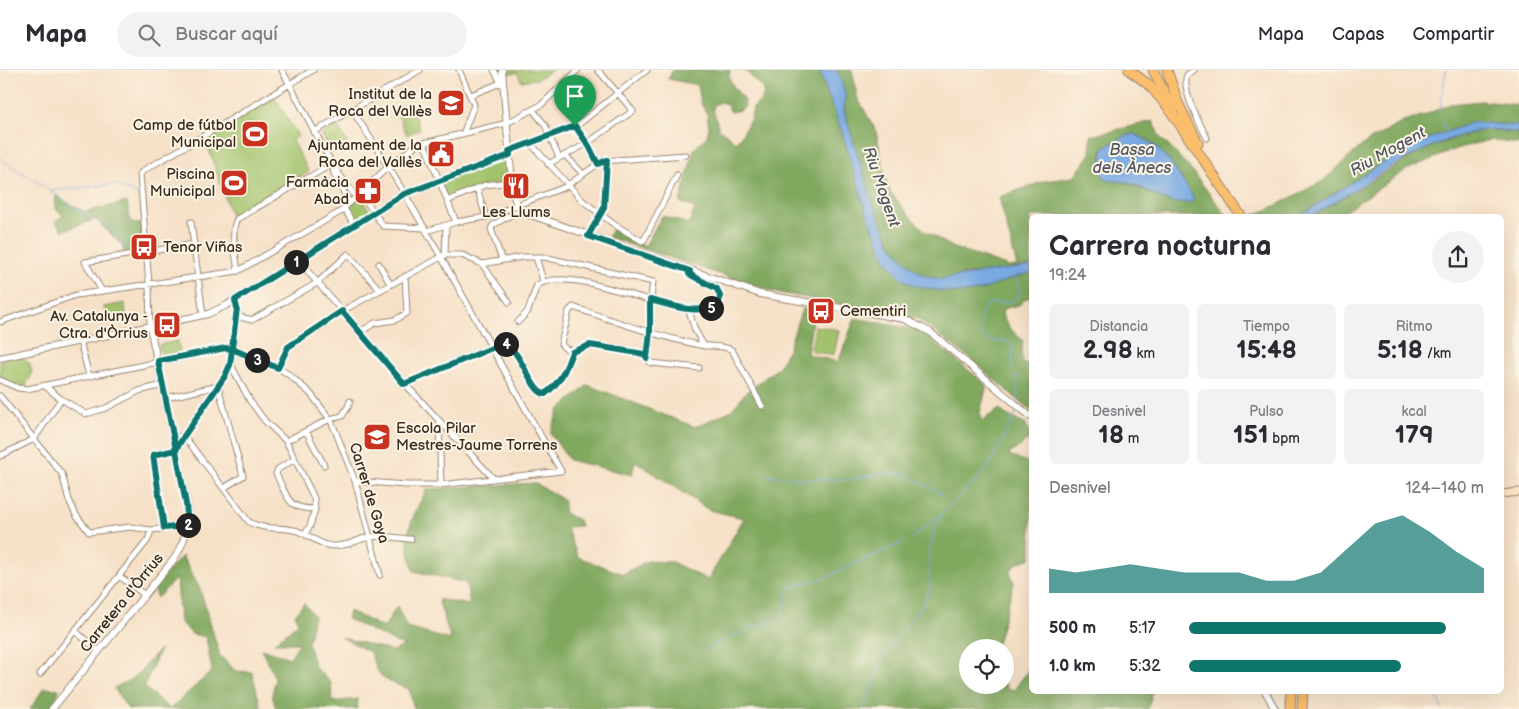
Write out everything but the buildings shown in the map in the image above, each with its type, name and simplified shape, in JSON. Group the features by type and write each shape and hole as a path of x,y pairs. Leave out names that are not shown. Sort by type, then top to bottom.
{"highway":[{"path":"1129,70 1144,81 1161,98 1194,141"},
{"path":"1153,70 1194,141 1242,214"},
{"path":"1158,70 1194,141"},
{"path":"1167,70 1194,141"},
{"path":"1285,694 1285,709"},
{"path":"1290,709 1291,694"},
{"path":"1296,709 1297,694"},
{"path":"1302,709 1304,694"}],"main road":[{"path":"1504,494 1519,492"}],"street":[{"path":"282,70 332,164 355,196"},
{"path":"150,326 149,284 140,174 314,70"},
{"path":"314,132 420,70"},
{"path":"459,70 474,105 463,134"},
{"path":"494,70 502,83"},
{"path":"502,70 512,194 519,208 525,213 760,294 905,319 930,332 1029,415"},
{"path":"0,322 76,295 238,271 340,212 389,166 416,146 507,124 533,110 556,92 578,70"},
{"path":"548,164 586,144 633,111 598,70"},
{"path":"0,358 219,310 404,194 575,126 647,70"},
{"path":"1194,70 1187,75 1186,86 1207,138"},
{"path":"471,95 502,83"},
{"path":"352,110 389,166 404,194 443,256 561,471 441,485 406,485 355,481"},
{"path":"533,110 545,125 559,158"},
{"path":"575,126 598,164"},
{"path":"424,143 456,222"},
{"path":"531,144 583,200 615,225 642,241 677,175"},
{"path":"565,155 582,174"},
{"path":"502,260 491,229 493,225 519,208 567,184 607,160 686,155"},
{"path":"588,236 604,208 607,160"},
{"path":"332,164 334,174 349,202"},
{"path":"238,271 234,224 237,219 332,164"},
{"path":"447,201 486,185 511,182"},
{"path":"477,188 486,217"},
{"path":"360,192 383,226 425,229 486,217 519,208"},
{"path":"344,208 352,226"},
{"path":"191,222 203,315"},
{"path":"443,256 446,225"},
{"path":"102,291 85,262 194,244"},
{"path":"236,316 252,320 317,283 348,254 380,290"},
{"path":"278,368 288,347 342,311 443,256 462,255 482,264 509,302"},
{"path":"482,264 522,257 544,257 653,282 650,300 650,332 647,358"},
{"path":"536,257 543,281"},
{"path":"298,260 404,384 493,478"},
{"path":"379,264 390,284"},
{"path":"518,322 528,311 537,285 543,281 559,279 592,284 688,308 704,309 719,303 720,296 717,289 689,274 690,271"},
{"path":"360,332 375,323 395,320 407,313 405,276"},
{"path":"164,528 153,455 176,450 230,365 237,308 235,300"},
{"path":"699,368 651,363 644,354 590,345 572,352 565,349 561,344 569,311 573,307 675,340 704,346 729,348 732,350 762,406"},
{"path":"688,308 695,330 704,346"},
{"name":"Carretera d'Òrrius","path":"52,709 177,554 188,526 176,450 150,326"},
{"path":"80,340 89,376"},
{"path":"404,384 506,344 512,347 538,391 545,394 558,383 565,373 572,352"},
{"path":"0,380 18,388 27,389 158,361 226,348 232,349"},
{"name":"Carrer de Goya","path":"232,349 288,374 310,393 330,419 355,481 380,575"},
{"path":"230,365 250,401 265,421 286,441 314,498 315,509 310,526 305,534"},
{"path":"45,386 61,399 86,414 106,408 139,391 163,385"},
{"path":"166,398 218,386"},
{"path":"218,386 242,476 224,488"},
{"path":"0,396 62,474 69,500 76,515 89,532 131,528 151,530 188,526"},
{"path":"0,456 34,439 61,399"},
{"path":"286,441 330,419 342,416 350,400"},
{"path":"439,421 441,485"},
{"path":"306,431 324,465"},
{"path":"172,435 184,436"},
{"path":"184,436 249,522 257,527 293,530 330,546 347,546 370,537 411,539"},
{"path":"295,459 278,469 276,474 295,507 315,509"},
{"path":"40,674 148,540 151,530"},
{"path":"119,576 145,595"},
{"path":"74,631 99,651"},
{"path":"1268,694 1275,709"}],"green space":[{"path":"507,70 552,70 537,79 521,81 518,73 507,73"},
{"path":"673,70 730,70 729,76 732,85 744,101 745,106 741,110 731,112 726,104 721,102 714,105 713,109 719,129 735,142 740,138 751,118 753,108 764,95 762,88 745,70 819,70 842,132 865,208 886,260 900,277 917,286 965,293 1029,274 1029,298 1024,299 1020,305 1003,310 1002,314 1009,327 1023,341 1021,353 1023,364 1029,365 1029,409 963,353 918,319 770,291 608,237 612,229 645,246 662,216 689,224 695,208 680,202 694,149 707,136 709,127 707,114 701,104 698,85 668,79"},
{"path":"836,70 852,70 857,97 876,131 886,180 891,193 907,213 925,231 954,248 1009,267 1017,266 999,197 1045,181 1074,177 1090,155 1091,136 1153,121 1159,136 1187,165 1225,214 1029,214 1029,266 967,274 944,279 921,274 904,260 890,240 878,216 867,189 847,121 842,83","holes":["1147,139 1167,158 1183,181 1171,203 1124,181 1103,166 1101,159 1103,148 1113,143"]},
{"path":"275,98 298,136 292,141 309,172 236,215 231,215 205,138"},
{"path":"1481,101 1519,105 1519,126 1473,122 1409,146 1302,214 1256,214 1323,181 1365,143 1405,121 1450,104"},
{"path":"412,110 420,129 407,135 398,115"},
{"path":"333,126 338,128 348,143 331,152 322,135 323,132"},
{"path":"1486,129 1519,133 1519,144 1489,140 1456,149 1406,170 1341,214 1315,214 1423,150"},
{"path":"502,158 507,160 509,182 485,185 447,199 440,181"},
{"path":"56,196 85,212 127,202 131,222 141,224 143,249 124,253 122,245 95,219 63,231 55,221 63,216 55,208"},
{"path":"360,197 369,210 356,220 353,220 348,208"},
{"path":"125,303 126,315 107,319 104,307"},
{"path":"802,309 814,310 807,354 838,362 855,318 919,330 987,385 980,413 981,421 1000,409 1005,414 1026,425 1029,433 1029,439 1008,455 1029,462 1029,559 1017,563 1010,572 1014,583 998,639 959,639 959,694 1014,694 1014,690 1029,669 1029,694 1152,694 1148,709 414,709 409,689 383,677 376,668 370,652 341,637 393,651 404,646 347,619 349,611 384,628 397,606 407,628 451,640 438,599 470,605 466,583 414,571 409,551 408,537 411,522 427,489 535,483 564,500 564,513 578,520 581,526 566,527 578,557 623,574 647,561 672,562 708,580 744,518 709,510 635,461 632,475 569,460 550,433 559,410 588,385 695,427 732,410 746,392 778,368 788,350"},
{"path":"815,326 839,330 834,355 811,351"},
{"path":"178,341 180,352 162,356 159,345"},
{"path":"19,355 30,364 32,373 26,383 27,388 20,388 0,378 0,360"},
{"path":"182,556 200,589 220,656 236,671 252,672 261,708 264,709 170,709 212,671 206,637 192,634 180,622 177,578 157,598 153,588"},
{"path":"304,603 314,616 308,644 315,667 331,683 332,702 358,699 357,709 276,709 272,695 275,678 261,649 290,658 299,643 274,643 298,623 295,615"},
{"path":"160,649 144,687 170,709 128,709 114,688 135,677"},
{"path":"44,688 59,689 49,709 30,709"}],"water":[{"path":"819,70 836,70 841,79 845,94 844,111 874,207 892,246 907,263 923,275 940,279 1029,266 1029,274 965,293 917,286 900,277 886,260 865,208 842,132"},
{"path":"1473,122 1519,126 1519,133 1484,130 1438,144 1395,165 1315,214 1302,214 1409,146"},
{"name":"Bassa dels Ànecs","path":"1134,134 1150,142 1162,153 1187,187 1194,201 1176,203 1160,198 1130,183 1106,180 1102,174 1103,148 1125,136"},
{"name":"Piscina Municipal","path":"240,172 247,183 229,195 222,183"}],"waterway":[{"path":"1440,110 1446,70"},
{"path":"1442,122 1447,132"},
{"path":"0,159 113,231 125,248"},
{"path":"51,191 114,184 138,194"},
{"path":"1012,370 1013,346 1010,342 993,341 985,337 982,333 981,321 982,313 986,306 1012,300 1019,295 1020,288 1015,276"},
{"path":"1015,375 1018,401"},
{"path":"863,709 888,650 924,604 929,590 929,555 934,532 941,515 976,481 989,465 1015,415 1016,408"},
{"path":"767,475 803,479 847,480 888,472 905,474 943,495"},
{"path":"912,538 941,515"},
{"path":"704,650 752,627 778,619 783,611 789,589 827,577 904,542"},
{"path":"1436,694 1442,709"}],"place":[{"name":"Institut de la Roca del Vallès","path":"451,103"},
{"name":"Camp de fútbol Municipal","path":"255,134"},
{"name":"Ajuntament de la Roca del Vallès","path":"441,154"},
{"name":"Piscina Municipal","path":"234,183"},
{"name":"Les Llums","path":"516,186"},
{"name":"Farmàcia Abad","path":"368,191"},
{"name":"Tenor Viñas","path":"144,247"},
{"name":"Cementiri","path":"821,311"},
{"name":"Av. Catalunya - Ctra. d'Òrrius","path":"167,325"},
{"name":"Escola Pilar Mestres-Jaume Torrens","path":"377,437"}],"route":[{"path":"575,126 509,151 510,155 404,194 235,300 237,308 232,349 230,365 225,376 176,450 188,515 188,526 164,528 153,455 176,450 158,361 226,348 232,349 278,368 288,347 342,311 404,384 506,344 516,352 538,391 545,394 558,383 565,373 572,352 590,345 644,354 647,358 650,332 650,300 688,308 704,309 719,303 720,296 717,289 689,274 690,271 588,236 604,208 607,160 598,164 589,146 575,126"}],"water label":[{"name":"Riu Mogent","path":"1388,152"},
{"name":"Riu Mogent","path":"881,187"}]}
